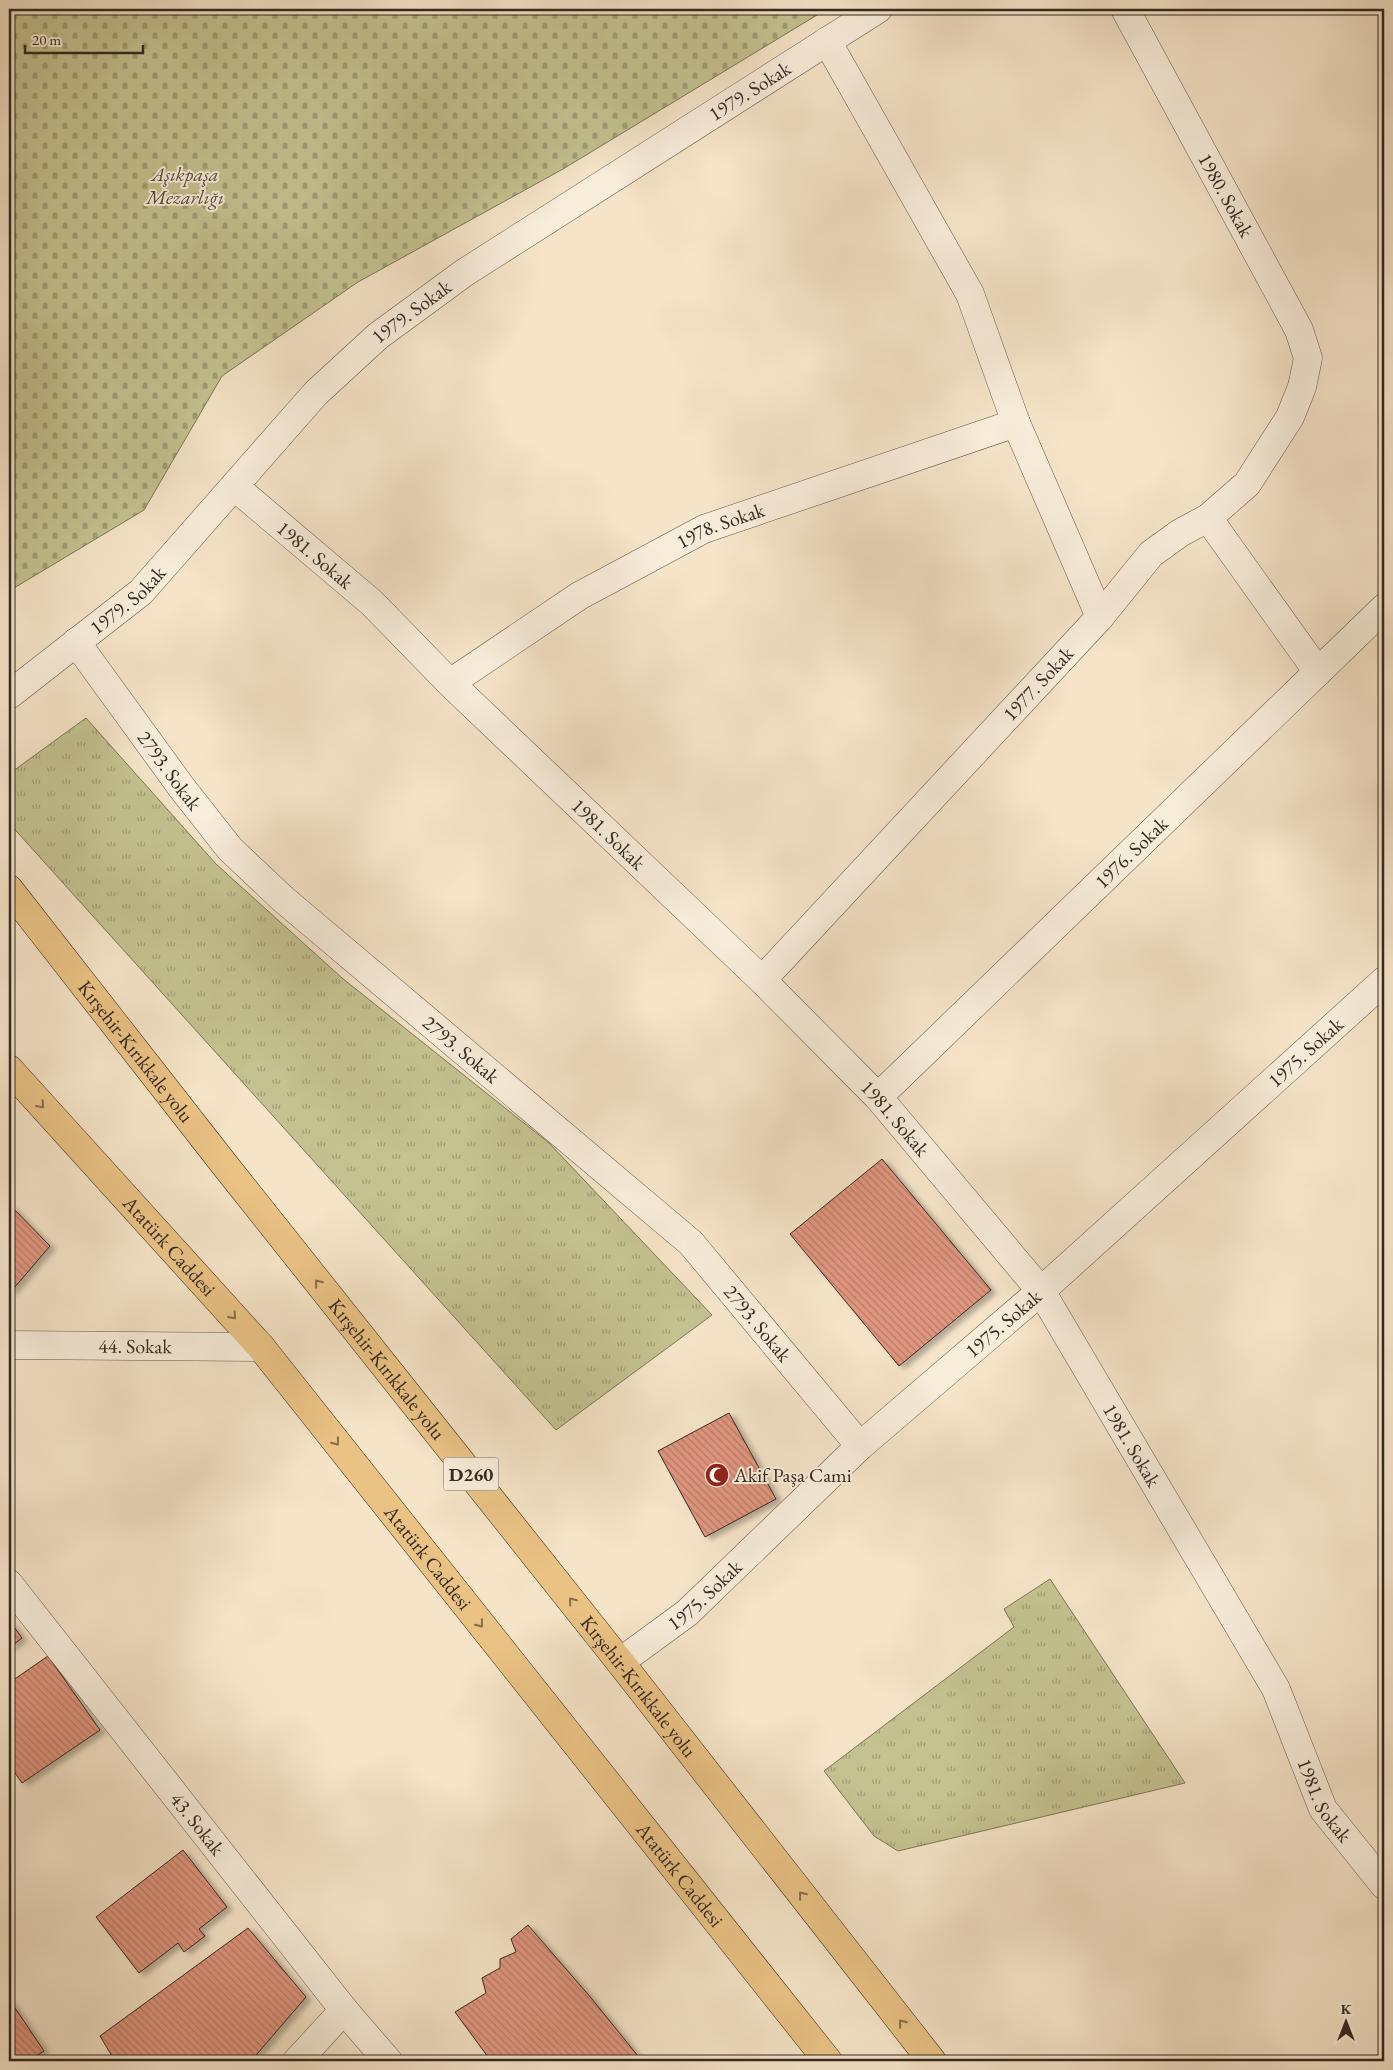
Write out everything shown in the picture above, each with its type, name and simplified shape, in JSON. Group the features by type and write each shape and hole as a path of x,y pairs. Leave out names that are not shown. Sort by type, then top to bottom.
{"highway":[{"name":"Kırşehir-Kırıkkale yolu","path":"9,889 224,1164 620,1662 932,2061"},
{"name":"Atatürk Caddesi","path":"9,1068 261,1347 828,2061"}],"street":[{"name":"1979. Sokak","path":"9,694 141,592 316,393 378,336 464,273 878,9"},
{"name":"1980. Sokak","path":"1124,9 1299,330 1308,358 1302,387"},
{"path":"827,41 970,294 1016,423 1100,617"},
{"name":"1977. Sokak","path":"762,980 1100,617 1151,554 1180,533 1208,518 1247,484 1290,417 1302,387"},
{"name":"1978. Sokak","path":"450,683 579,596 704,530 1016,423"},
{"name":"1981. Sokak","path":"235,487 372,603 450,683 762,980 878,1097 1041,1291 1276,1689 1323,1809 1384,1885"},
{"path":"1208,518 1318,672"},
{"name":"1976. Sokak","path":"878,1097 1384,608"},
{"name":"2793. Sokak","path":"76,642 182,788 230,849 283,899 691,1243 860,1446"},
{"name":"1975. Sokak","path":"620,1662 687,1613 860,1446 1041,1291 1384,981"},
{"name":"44. Sokak","path":"9,1345 261,1347"},
{"name":"43. Sokak","path":"9,1584 344,2010 388,2061"},
{"path":"297,2061 344,2010"}],"green space":[{"name":"Aşıkpaşa Mezarlığı","path":"9,9 827,9 563,169 358,282 222,376 144,510 9,591"},
{"path":"86,718 216,864 342,978 549,1143 712,1315 556,1430 9,823 9,774"},
{"path":"1050,1579 1185,1783 898,1851 874,1836 824,1771 1014,1627 1004,1609"}],"building":[{"path":"882,1159 991,1290 899,1366 790,1234"},
{"path":"9,1204 50,1246 9,1294"},
{"name":"Akif Paşa Cami","path":"729,1413 776,1499 705,1537 658,1451"},
{"path":"9,1620 22,1638 9,1648"},
{"path":"48,1656 100,1730 22,1783 9,1764 9,1683"},
{"path":"183,1850 227,1907 199,1929 205,1936 184,1952 178,1943 139,1973 96,1917"},
{"path":"528,1925 592,1999 642,2061 491,2061 455,2012 486,1993 482,1978 500,1968 500,1959 516,1952 511,1939"},
{"path":"248,1928 306,1997 251,2061 115,2061 100,2036"},
{"path":"9,1999 44,2051 28,2061 9,2061"}],"place":[{"name":"Akif Paşa Cami","path":"717,1475"}]}
